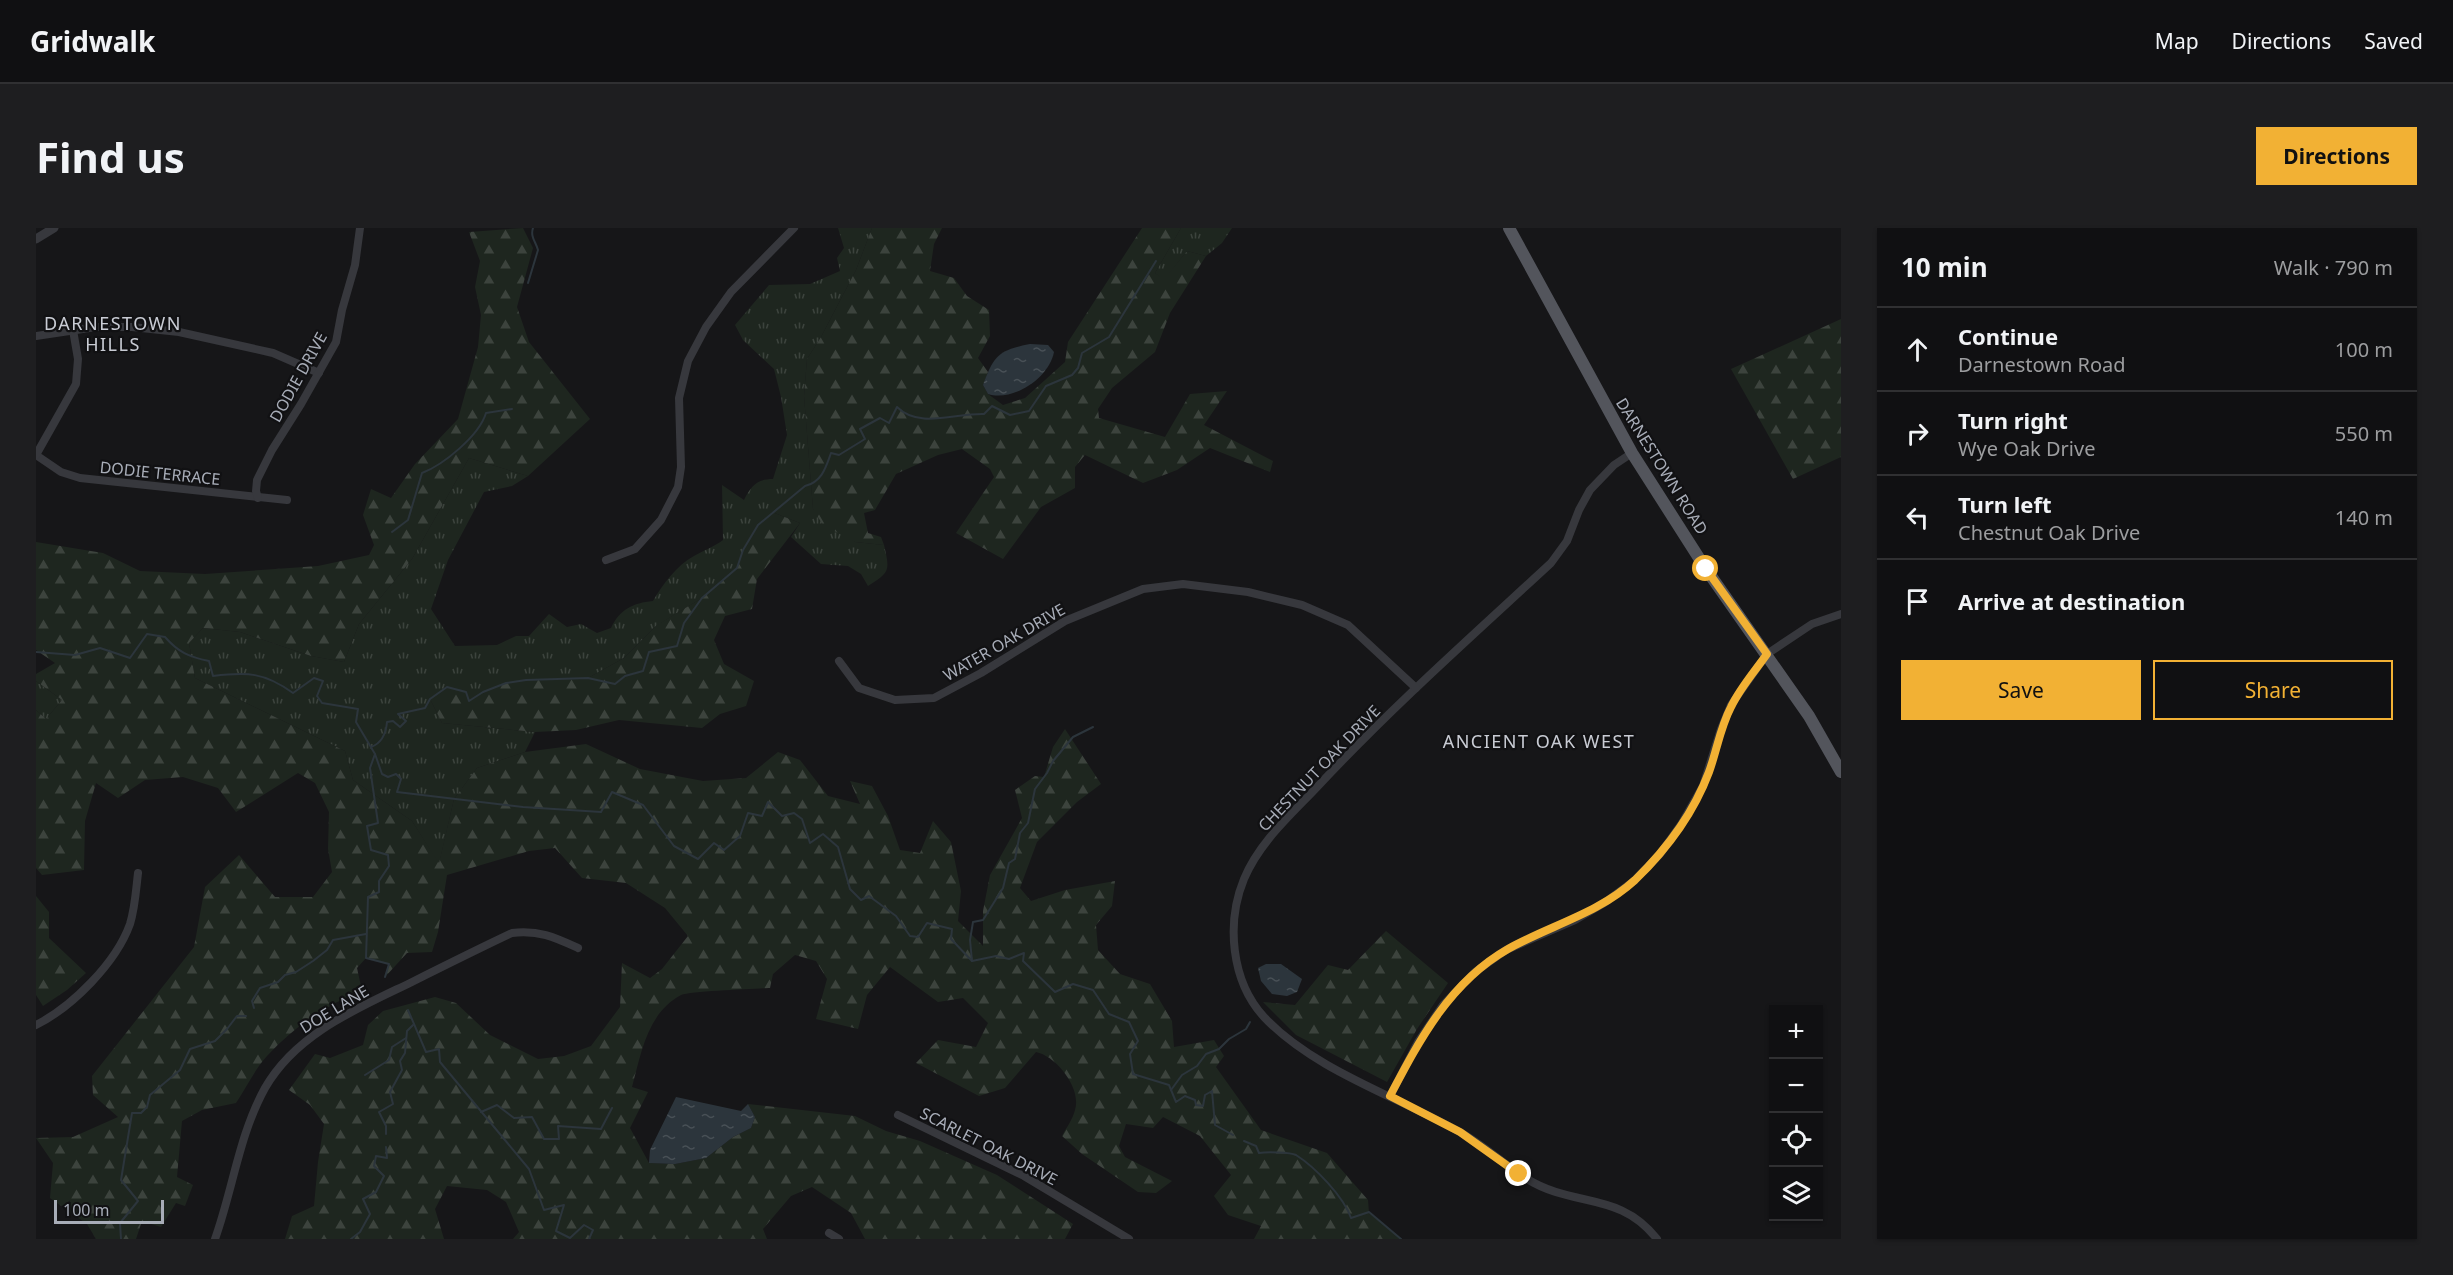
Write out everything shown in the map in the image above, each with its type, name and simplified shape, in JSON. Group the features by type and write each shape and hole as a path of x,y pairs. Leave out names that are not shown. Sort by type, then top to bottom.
{"main road":[{"name":"DARNESTOWN ROAD","path":"1509,228 1632,453 1706,569 1809,716 1841,772"}],"street":[{"path":"36,239 54,228"},
{"name":"DODIE DRIVE","path":"258,498 257,480 272,450 302,404 336,342 342,310 354,269 360,228"},
{"path":"606,560 634,549 661,520 678,487 681,467 679,398 688,361 706,327 731,292 794,228"},
{"path":"36,336 74,330 132,327 179,332 273,353 319,373"},
{"path":"36,455 76,384 78,359 74,330"},
{"name":"CHESTNUT OAK DRIVE","path":"1632,453 1614,465 1590,490 1579,510 1567,541 1551,563 1357,744 1269,837 1245,877 1235,912 1234,947 1239,975 1249,996 1263,1016 1310,1053 1460,1132 1538,1186 1562,1195 1617,1207 1635,1216 1658,1239"},
{"name":"DODIE TERRACE","path":"36,455 60,472 80,478 287,500"},
{"name":"WATER OAK DRIVE","path":"839,661 859,688 895,700 934,698 981,673 1065,621 1143,589 1183,584 1248,592 1302,605 1348,625 1416,688"},
{"path":"1390,1096 1418,1042 1443,1005 1475,972 1506,950 1575,920 1604,903 1634,881 1660,854 1682,823 1703,786 1731,705 1767,654 1812,624 1841,614"},
{"path":"36,1025 55,1016 86,987 113,956 129,925 138,873"},
{"name":"DOE LANE","path":"215,1239 243,1140 265,1088 282,1064 307,1040 347,1013 512,933 540,933 578,948"},
{"name":"SCARLET OAK DRIVE","path":"898,1115 1024,1176 1129,1239"},
{"path":"829,1233 839,1239"}],"green space":[{"path":"523,228 533,248 517,307 529,342 590,419 528,476 469,458 412,559 359,624 344,662 311,656 240,632 203,628 189,643 195,678 345,751 353,780 412,821 439,863 454,799 477,768 525,752 586,744 640,769 703,781 746,778 778,752 800,760 828,796 860,804 850,781 872,786 888,816 900,850 920,853 933,821 951,842 961,891 958,921 983,946 983,911 990,875 1022,818 1015,790 1035,776 1044,777 1053,747 1065,729 1101,784 1077,802 1037,842 1020,888 1031,901 1065,890 1115,881 1112,906 1096,925 1098,950 1120,974 1150,984 1172,1021 1174,1047 1214,1040 1224,1056 1216,1067 1261,1130 1327,1153 1368,1200 1369,1213 1401,1239 1254,1239 1261,1226 1228,1215 1214,1196 1231,1175 1200,1136 1163,1117 1153,1128 1126,1124 1119,1146 1125,1157 1172,1181 1156,1193 1138,1192 1082,1154 1062,1136 1074,1113 1075,1092 1066,1074 1044,1055 1036,1052 1005,1088 979,1096 916,1063 938,1040 976,1047 988,1023 963,998 938,1002 890,967 867,995 858,1029 816,1019 827,979 816,961 795,955 773,974 770,988 681,995 660,1012 642,1048 632,1087 648,1092 630,1128 649,1163 675,1164 706,1158 733,1137 751,1128 755,1117 748,1104 855,1116 886,1131 920,1141 997,1175 1073,1224 1065,1239 865,1239 851,1213 812,1187 791,1196 763,1229 767,1239 513,1239 519,1232 506,1202 487,1190 447,1186 435,1209 444,1239 285,1239 292,1216 314,1206 324,1124 310,1105 289,1090 315,1054 330,1058 363,1045 368,1025 383,1011 435,997 456,1003 490,1035 538,1059 564,1056 591,1046 620,1007 622,963 650,978 662,969 688,936 665,908 626,883 582,878 555,848 529,851 447,875 438,932 432,952 407,953 385,977 389,964 366,958 357,968 362,991 323,1010 277,1045 263,1061 236,1103 202,1110 182,1121 177,1177 193,1185 185,1206 176,1203 161,1227 142,1221 136,1239 96,1239 87,1224 50,1198 53,1163 36,1138 73,1137 118,1117 93,1095 92,1076 194,947 205,887 239,855 275,897 313,897 332,872 328,849 329,812 315,783 298,773 236,812 218,788 183,777 145,780 118,798 96,783 85,821 84,870 42,875 36,868 36,710 46,719 62,700 36,681 36,674 55,663 36,650 36,542 103,553 140,571 205,574 318,566 369,555 374,545 363,515 371,489 391,498 415,464 458,419 478,347 481,315 475,287 480,261 469,232"},
{"path":"838,228 872,228 856,270 807,359 804,396 813,509 855,542 884,545 886,570 868,586 861,574 848,566 821,564 791,537 800,523 772,512 758,526 743,550 737,568 702,598 656,626 624,658 588,678 506,683 483,692 469,701 466,692 447,687 430,699 442,723 535,732 525,752 477,768 454,799 439,864 412,821 353,780 345,751 195,678 189,643 203,628 240,632 311,656 344,662 359,624 412,559 469,458 528,476 512,486 484,492 448,560 431,609 455,646 497,645 516,636 529,636 549,614 567,627 581,624 597,633 611,628 628,608 639,603 653,601 681,565 723,540 722,485 744,500 755,484 773,479 787,435 781,397 774,369 743,340 735,325 769,285 810,284 840,271 837,258 844,248"},
{"path":"872,228 942,228 934,244 930,271 954,278 967,296 989,310 990,336 978,358 988,372 983,385 988,394 1003,405 1025,398 1065,362 1068,342 1142,228 1181,228 1155,273 1164,279 1187,251 1206,256 1170,313 1155,352 1112,388 1098,409 1099,418 1165,437 1190,394 1227,391 1204,425 1273,461 1270,472 1210,448 1177,470 1143,483 1085,455 1075,467 1075,488 1041,507 1003,559 956,533 994,477 990,469 962,449 938,455 896,474 875,510 864,513 868,533 881,537 884,545 855,542 823,525 813,509 804,396 807,359 856,270"},
{"path":"1181,228 1232,228 1222,243 1206,256 1187,251 1164,280 1155,273"},
{"path":"1841,319 1841,457 1793,479 1731,369"},
{"path":"772,512 800,523 757,579 752,609 725,616 714,640 724,664 754,681 746,706 720,714 702,728 619,720 576,730 535,732 442,723 430,699 447,687 466,692 470,700 506,683 588,678 624,658 657,625 702,598 737,568 743,550 758,525"},
{"path":"36,681 62,700 46,719 36,710"},
{"path":"36,896 49,912 49,938 86,973 67,990 43,1006 36,995"},
{"path":"1386,931 1448,983 1417,1029 1387,1082 1296,1035 1263,1002 1295,1005 1328,965 1348,970"}],"water":[{"path":"1030,344 1048,345 1054,352 1045,371 1038,379 1019,391 998,396 988,394 983,385 991,366 999,355"},
{"path":"1266,964 1281,964 1302,979 1297,992 1287,996 1272,994 1261,981 1258,968"},
{"path":"676,1097 741,1111 748,1104 755,1117 751,1128 733,1137 706,1158 675,1164 649,1163 650,1150"}],"waterway":[{"path":"528,283 538,250 533,237 533,228"},
{"path":"371,747 383,738 387,722 393,721 400,727 406,721 398,714 425,708 430,699 447,687 466,692 469,701 483,692 506,683 588,678 615,684 625,676 643,671 649,652 677,646 684,623 702,598 737,568 743,550 758,525 805,486 816,481 825,469 831,453 839,455 865,439 860,429 880,418 889,423 897,407 906,414 927,419 984,414 992,406 1010,415 1029,411 1046,386 1072,375 1078,368 1082,353 1109,337 1156,261"},
{"path":"392,532 408,520 422,473 459,449 476,431 486,413 512,409"},
{"path":"36,652 75,655 100,648 130,658 147,634 165,637 184,653 209,661 213,676 255,675 273,681 293,693 314,678 323,681 317,696 322,703 358,709 356,722 375,754 370,768 378,823 367,826 371,850 388,855 389,866 379,881 379,892 368,897 366,958 389,964 385,977"},
{"path":"972,961 970,940 973,922 983,920 1003,888 1009,863 1015,859 1020,833 1028,823 1035,789 1053,761 1073,737 1093,727"},
{"path":"375,754 382,774 388,777 396,774 401,779 397,792 523,807 601,812 612,792 643,805 674,846 698,859 714,843 724,850 740,836 748,813 762,816 768,802 782,816 794,813 802,819 810,843 823,834 838,847 850,889 861,900 869,896 896,916 910,936 918,937 927,923 952,929 951,939 972,961 996,956 1009,959 1024,953 1023,961 1055,992 1073,984 1093,990 1109,1014 1129,1022 1138,1041 1130,1054 1133,1074 1169,1085 1176,1102 1185,1096 1195,1100 1196,1105 1203,1106 1205,1095 1212,1091 1215,1125 1233,1135"},
{"path":"254,1008 252,1001 260,988 278,982 285,975 296,972 313,961 327,950 333,940 366,934"},
{"path":"408,1010 426,1052 439,1049 440,1062 529,1169 544,1210 564,1205 556,1231 570,1238 584,1225 593,1230 589,1239"},
{"path":"121,1239 120,1223 138,1201 121,1180 132,1113 141,1113 147,1107 150,1095 180,1070 190,1049 215,1041 237,1016 246,1016"},
{"path":"1171,1090 1182,1075 1197,1066 1206,1054 1219,1049 1229,1039 1246,1029 1250,1022"},
{"path":"386,1134 386,1126 379,1112 393,1104 390,1092 402,1070 400,1061 405,1053 407,1031 413,1025"},
{"path":"365,1075 389,1060 392,1047 406,1038"},
{"path":"481,1112 497,1105 514,1118 532,1117 544,1139 559,1139 558,1126 601,1129 612,1108"},
{"path":"1244,1141 1256,1146 1259,1153 1296,1155 1328,1183 1342,1201 1351,1218 1369,1212 1401,1239"},
{"path":"351,1239 360,1232 370,1214 363,1199 376,1192 384,1176 374,1166 376,1156 387,1158 386,1147"}],"district":[{"name":"DARNESTOWN HILLS","path":"113,334"},
{"name":"ANCIENT OAK WEST","path":"1539,742"}],"route":[{"path":"1519,1174 1460,1132 1390,1096 1418,1042 1443,1005 1475,972 1506,950 1575,920 1604,903 1634,881 1660,854 1682,823 1703,786 1731,705 1767,654 1706,569"}]}
